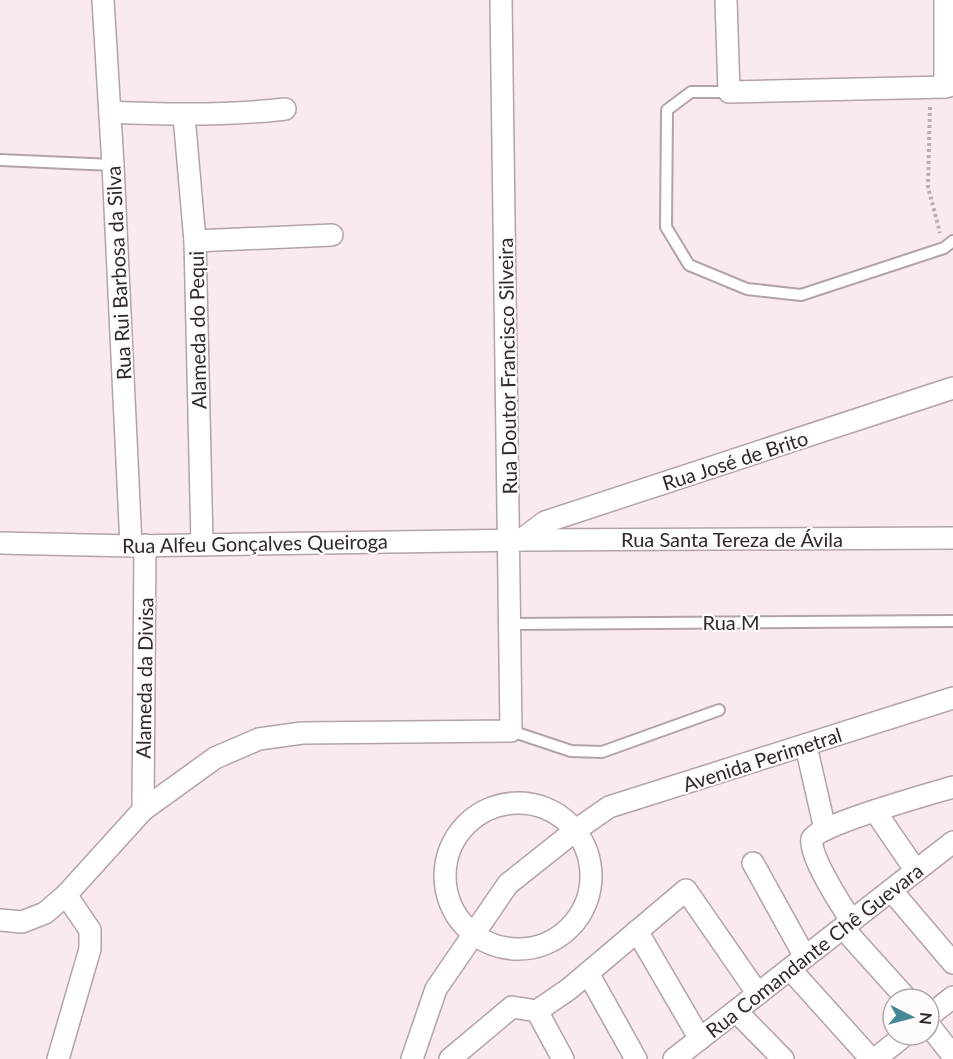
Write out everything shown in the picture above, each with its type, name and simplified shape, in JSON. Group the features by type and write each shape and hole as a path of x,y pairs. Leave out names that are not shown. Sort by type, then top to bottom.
{"street":[{"name":"Rua Rui Barbosa da Silva","path":"103,0 138,545"},
{"name":"Rua Doutor Francisco Silveira","path":"501,0 515,540 510,624 511,731"},
{"path":"726,0 729,92 949,86 945,0"},
{"path":"110,112 184,116 255,113 285,109"},
{"name":"Alameda do Pequi","path":"184,116 195,241 202,544"},
{"path":"195,241 332,235"},
{"name":"Rua José de Brito","path":"515,540 545,522 953,388"},
{"name":"Rua Santa Tereza de Ávila","path":"515,540 953,538"},
{"name":"Rua Alfeu Gonçalves Queiroga","path":"0,543 138,545 515,540"},
{"name":"Alameda da Divisa","path":"138,545 142,810"},
{"name":"Avenida Perimetral","path":"412,1059 436,989 508,884 609,807 953,698"},
{"path":"0,920 22,922 45,913 66,895 142,810 215,758 259,739 302,733 511,731"},
{"path":"806,746 819,832"},
{"path":"897,987 847,924 840,903 814,854 812,841 819,832 953,787"},
{"path":"524,802 547,808 567,821 576,830 588,854 592,880 585,906 570,928 548,943 523,949 496,946 473,934 457,916 447,895 445,872 450,849 462,828 480,813 501,804 524,802"},
{"path":"876,811 916,871"},
{"name":"Rua Comandante Chê Guevara","path":"674,1059 916,871 949,852"},
{"path":"753,863 798,963 870,1059"},
{"path":"450,1059 512,1007 537,1011 569,989 686,890 758,994"},
{"path":"891,890 953,963"},
{"path":"58,1059 90,949 90,930 66,895"},
{"path":"637,931 700,1039"},
{"path":"588,973 636,1059"},
{"path":"941,1006 953,997"},
{"path":"537,1011 563,1059"},
{"path":"736,1011 783,1059"},
{"path":"941,1040 953,1056"},
{"path":"875,1059 890,1047"}],"lane":[{"path":"729,92 691,92 667,110 666,227 689,265 747,289 801,294 949,244"},
{"path":"0,160 113,165"},
{"name":"Rua M","path":"510,624 953,621"},
{"path":"511,731 571,751 602,752 719,710"}],"path":[{"path":"949,86 930,106 928,187 949,244"}]}
